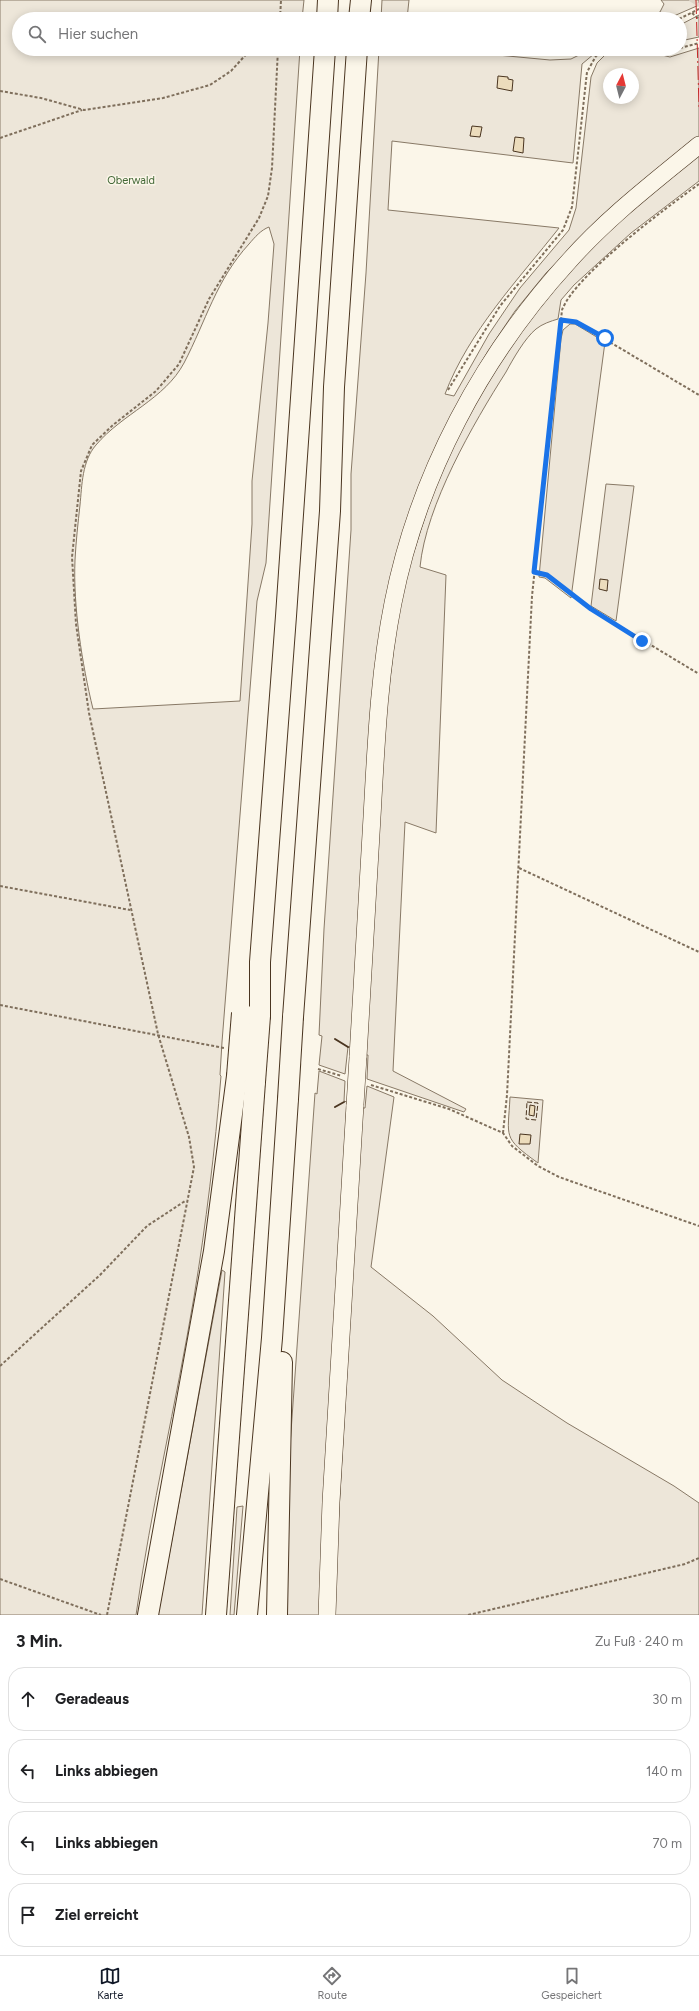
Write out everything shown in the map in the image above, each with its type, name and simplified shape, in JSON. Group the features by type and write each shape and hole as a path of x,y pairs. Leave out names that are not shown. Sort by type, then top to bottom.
{"highway":[{"path":"327,12 328,0"},
{"path":"360,12 361,0"},
{"path":"216,1615 246,1079 251,1015 260,962 286,623 325,56"},
{"path":"247,1615 272,1338 293,1017 329,526 334,387 357,56"},
{"path":"148,1615 246,1079"},
{"path":"272,1338 282,1358 277,1615"}],"main road":[{"path":"327,1615 331,1494 378,720 393,602 401,568 424,496 448,439 471,396 502,347 531,306 589,239 632,199 699,145"}],"path":[{"path":"280,12 281,0"},
{"path":"687,15 699,9"},
{"path":"693,12 699,19"},
{"path":"687,46 699,43"},
{"path":"0,138 84,110 163,98 210,85 231,71 245,56"},
{"path":"107,1615 194,1166 189,1136 158,1034 130,910 89,713 76,624 72,557 81,471 92,445 112,425 156,391 179,364 208,299 259,218 268,196 272,168 278,56"},
{"path":"448,390 500,306 563,230 572,207 587,72 596,56"},
{"path":"0,91 42,98 84,110"},
{"path":"503,1133 507,1095 534,572 562,310 570,294 612,253 699,184"},
{"path":"561,320 576,322 699,395"},
{"path":"534,572 547,575 591,609 699,674"},
{"path":"519,868 699,952"},
{"path":"0,886 130,910"},
{"path":"0,1005 158,1034 224,1048"},
{"path":"318,1068 347,1078"},
{"path":"366,1083 449,1109 503,1133 512,1146 538,1166 559,1176 699,1226"},
{"path":"0,1366 100,1275 147,1226 186,1201"},
{"path":"468,1615 685,1564 699,1558"},
{"path":"0,1579 101,1615"}],"green space":[{"name":"Oberwald","path":"0,0 304,0 303,12 12,12 12,56 300,56 266,563 257,601 216,1131 194,1297 156,1496 136,1615 0,1615","holes":["269,227 274,244 268,323 252,481 252,524 240,701 93,709 85,673 75,596 75,560 82,481 85,466 91,451 106,434 155,397 176,376 184,363 212,301 228,272 251,241"]},
{"path":"382,0 409,0 408,12 381,12"},
{"path":"661,0 699,0 699,5 683,12 660,12 664,4"},
{"path":"699,15 699,37 687,40 687,21"},
{"path":"699,48 699,136 607,211 546,273 515,311 488,351 461,397 393,575 351,1047 348,1047 345,1074 319,1065 322,1036 319,1035 324,929 351,530 351,474 366,273 379,56 508,56 550,60 571,59 577,56 592,56 582,64 573,163 392,141 388,210 559,228 511,287 467,349 445,394 454,396 489,334 520,288 569,230 576,208 591,77 597,63 604,56 687,56 687,52"},
{"path":"699,153 699,181 631,233 574,285 561,300 558,319 538,327 524,343 479,416 453,466 431,518 424,543 420,567 446,575 436,833 405,822 393,1071 466,1109 464,1112 367,1079 368,1055 365,1055 385,720 396,629 406,576 433,492 463,425 505,354 545,299 608,230"},
{"path":"570,324 575,324 605,342 571,598 545,578 539,577 561,339 563,330"},
{"path":"606,484 634,486 616,621 591,606"},
{"path":"319,1071 345,1081 344,1101 347,1102 320,1615 286,1615 290,1446 315,1093 317,1094"},
{"path":"367,1086 394,1097 371,1267 433,1316 502,1380 567,1423 674,1486 699,1503 699,1615 333,1615 362,1108 365,1108"},
{"path":"510,1097 543,1100 538,1163 518,1147 510,1136 508,1121"},
{"path":"222,1270 225,1272 202,1615 158,1615"},
{"path":"243,1506 234,1615 230,1615 237,1507"}],"building":[{"path":"498,76 508,77 508,79 513,80 512,91 497,88"},
{"path":"472,126 482,127 480,137 470,136"},
{"path":"515,137 524,138 523,153 513,151"},
{"path":"600,579 608,580 607,591 599,589"},
{"path":"530,1105 535,1106 534,1116 529,1115"},
{"path":"520,1134 531,1135 530,1144 519,1144"}],"waterway":[{"path":"691,0 699,5"}],"fence":[{"path":"527,1102 538,1103 536,1120 526,1119 527,1102"}],"wall":[{"path":"335,1039 348,1047"},
{"path":"335,1107 344,1102"}],"power":[{"path":"696,0 699,107"}],"route":[{"path":"605,338 576,322 561,320 534,572 547,575 591,609 642,641"}]}
